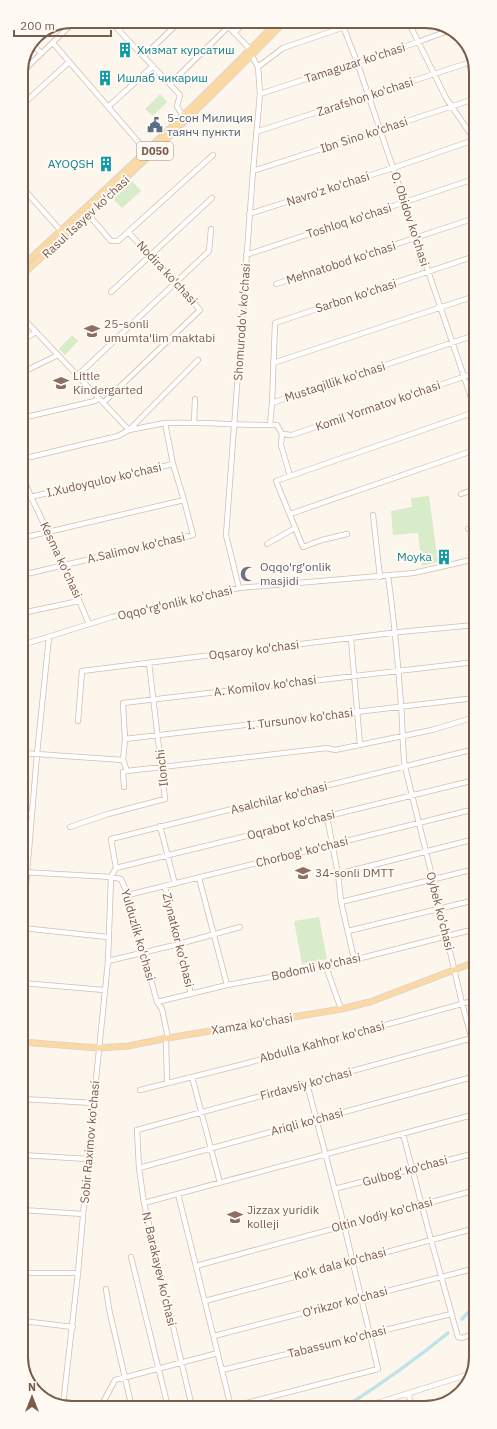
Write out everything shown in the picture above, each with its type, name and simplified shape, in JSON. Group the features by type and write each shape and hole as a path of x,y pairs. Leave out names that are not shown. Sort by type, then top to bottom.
{"main road":[{"name":"Rasul Isayev ko'chasi","path":"28,270 152,155 251,53 272,28"},
{"name":"Rasul Isayev ko'chasi","path":"28,261 147,152 278,28"},
{"path":"61,231 66,236"},
{"name":"Xamza ko'chasi","path":"28,1042 98,1048 128,1046 167,1038 341,1009 370,1002 469,965"}],"street":[{"path":"144,56 173,28"},
{"path":"170,84 227,28"},
{"name":"Shomurodo'v ko'chasi","path":"229,28 251,53 258,67 260,94 252,171 226,535 239,588"},
{"path":"234,33 239,28"},
{"path":"258,67 283,48 344,28"},
{"name":"O. Obidov ko'chasi","path":"344,28 357,62 469,392"},
{"path":"411,28 451,107 469,132"},
{"path":"29,65 53,43 64,29"},
{"path":"119,30 180,95 177,106 183,117"},
{"name":"Tamaguzar ko'chasi","path":"260,94 444,32"},
{"path":"53,43 147,152"},
{"path":"35,47 41,53"},
{"path":"28,100 69,62"},
{"name":"Zarafshon ko'chasi","path":"256,132 468,63"},
{"path":"108,107 153,66"},
{"name":"Ibn Sino ko'chasi","path":"252,171 469,100"},
{"name":"Navro'z ko'chasi","path":"249,214 393,168 469,141"},
{"path":"128,232 213,156"},
{"name":"Toshloq ko'chasi","path":"246,255 469,181"},
{"path":"28,194 61,231"},
{"path":"111,292 212,198"},
{"name":"Nodira ko'chasi","path":"88,214 111,241 118,241 128,232 200,309 200,311 103,403"},
{"name":"Mehnatobod ko'chasi","path":"276,284 469,220"},
{"path":"77,376 209,251 211,229"},
{"name":"Sarbon ko'chasi","path":"272,403 275,323 469,258"},
{"path":"274,363 469,298"},
{"path":"28,323 129,430"},
{"path":"28,337 36,332"},
{"name":"Mustaqillik ko'chasi","path":"270,425 272,403 469,337"},
{"path":"28,371 58,355"},
{"path":"28,458 118,436 129,430 198,360"},
{"name":"Komil Yormatov ko'chasi","path":"282,434 292,435 469,376"},
{"path":"28,417 95,402 98,398"},
{"path":"194,422 195,399"},
{"path":"347,534 302,547 276,481 469,414"},
{"path":"129,430 165,423 194,422 235,425 277,425 282,434 281,445 290,476"},
{"path":"165,423 173,464"},
{"path":"290,514 469,452"},
{"name":"I.Xudoyqulov ko'chasi","path":"28,498 173,464 184,500"},
{"name":"Kesma ko'chasi","path":"28,490 64,565 89,624"},
{"path":"461,494 469,491"},
{"path":"28,537 184,500"},
{"name":"A.Salimov ko'chasi","path":"28,574 193,535 184,500"},
{"path":"373,515 380,577"},
{"path":"267,544 295,528"},
{"name":"Oqqo'rg'onlik ko'chasi","path":"28,643 112,617 239,588 414,573 469,560"},
{"name":"Oybek ko'chasi","path":"388,576 395,633 405,767 462,1003 469,1025"},
{"path":"28,612 79,601"},
{"name":"Oqsaroy ko'chasi","path":"78,721 82,671 469,625"},
{"path":"28,847 49,637"},
{"path":"350,639 360,745"},
{"name":"Ilonchi","path":"70,827 108,814 165,799 149,663"},
{"name":"A. Komilov ko'chasi","path":"127,771 123,760 125,739 123,703 469,663"},
{"name":"I. Tursunov ko'chasi","path":"125,739 469,699"},
{"path":"124,787 123,772 127,771 327,748 335,750 432,730 469,719"},
{"name":"Asalchilar ko'chasi","path":"116,868 111,839 469,751"},
{"path":"28,753 123,760"},
{"name":"Oqrabot ko'chasi","path":"116,868 469,782"},
{"name":"Chorbog' ko'chasi","path":"128,895 469,811"},
{"path":"28,814 32,814"},
{"path":"327,816 338,874 341,902 354,960"},
{"path":"160,826 175,884"},
{"path":"338,874 469,841"},
{"path":"28,872 111,877 116,868"},
{"path":"341,902 469,871"},
{"name":"Yulduzlik ko'chasi","path":"111,877 122,879 128,895 157,1002 162,1009 167,1038 167,1083"},
{"name":"Sobir Raximov ko'chasi","path":"64,1400 73,1327 98,1048 108,961 111,877"},
{"path":"199,878 227,986"},
{"name":"Ziynatkor ko'chasi","path":"164,887 191,994"},
{"path":"348,931 469,901"},
{"path":"108,961 179,944 240,927"},
{"path":"28,929 108,937"},
{"name":"Bodomli ko'chasi","path":"157,1002 227,986 326,967 469,931"},
{"path":"326,967 341,1009"},
{"path":"28,984 104,990"},
{"name":"Abdulla Kahhor ko'chasi","path":"140,1090 469,1002"},
{"name":"Firdavsiy ko'chasi","path":"137,1130 469,1039"},
{"path":"192,1077 220,1183"},
{"name":"Ariqli ko'chasi","path":"139,1168 469,1078"},
{"path":"254,1401 378,1369 344,1225 307,1084"},
{"path":"28,1099 94,1103"},
{"path":"144,1203 469,1116"},
{"name":"N. Barakayev ko'chasi","path":"137,1130 139,1168 144,1203 191,1401"},
{"path":"403,1134 421,1205 458,1336 462,1338 469,1336"},
{"name":"Gulbog' ko'chasi","path":"334,1189 469,1154"},
{"path":"28,1155 88,1159"},
{"name":"Oltin Vodiy ko'chasi","path":"196,1266 469,1192"},
{"path":"178,1194 230,1401"},
{"path":"28,1210 83,1214"},
{"name":"Ko'k dala ko'chasi","path":"205,1301 469,1230"},
{"path":"131,1257 166,1401"},
{"name":"O'rikzor ko'chasi","path":"214,1336 469,1270"},
{"path":"28,1273 78,1273"},
{"path":"106,1289 109,1309 130,1401"},
{"name":"Tabassum ko'chasi","path":"222,1370 451,1314"},
{"path":"28,1322 73,1327"},
{"path":"104,1401 115,1380 218,1353"},
{"path":"383,1401 464,1376"},
{"path":"408,1393 410,1401"}],"green space":[{"path":"160,94 167,102 153,116 145,109"},
{"path":"132,181 141,191 122,208 113,199"},
{"path":"72,335 78,341 65,355 59,349"},
{"path":"429,496 438,562 422,566 418,533 393,535 391,511 412,507 411,498"},
{"path":"319,917 327,959 302,964 294,921"}],"waterway":[{"path":"462,1319 469,1312"},
{"path":"355,1401 398,1372 448,1333"}],"place":[{"name":"Хизмат курсатиш","path":"125,50"},
{"name":"Ишлаб чикариш","path":"105,78"},
{"name":"5-сон Милиция таянч пункти","path":"155,125"},
{"name":"AYOQSH","path":"106,164"},
{"name":"25-sonli umumta'lim maktabi","path":"92,331"},
{"name":"Little Kindergarted","path":"61,383"},
{"name":"Moyka","path":"444,557"},
{"name":"Oqqo'rg'onlik masjidi","path":"248,574"},
{"name":"34-sonli DMTT","path":"303,873"},
{"name":"Jizzax yuridik kolleji","path":"235,1217"}]}
